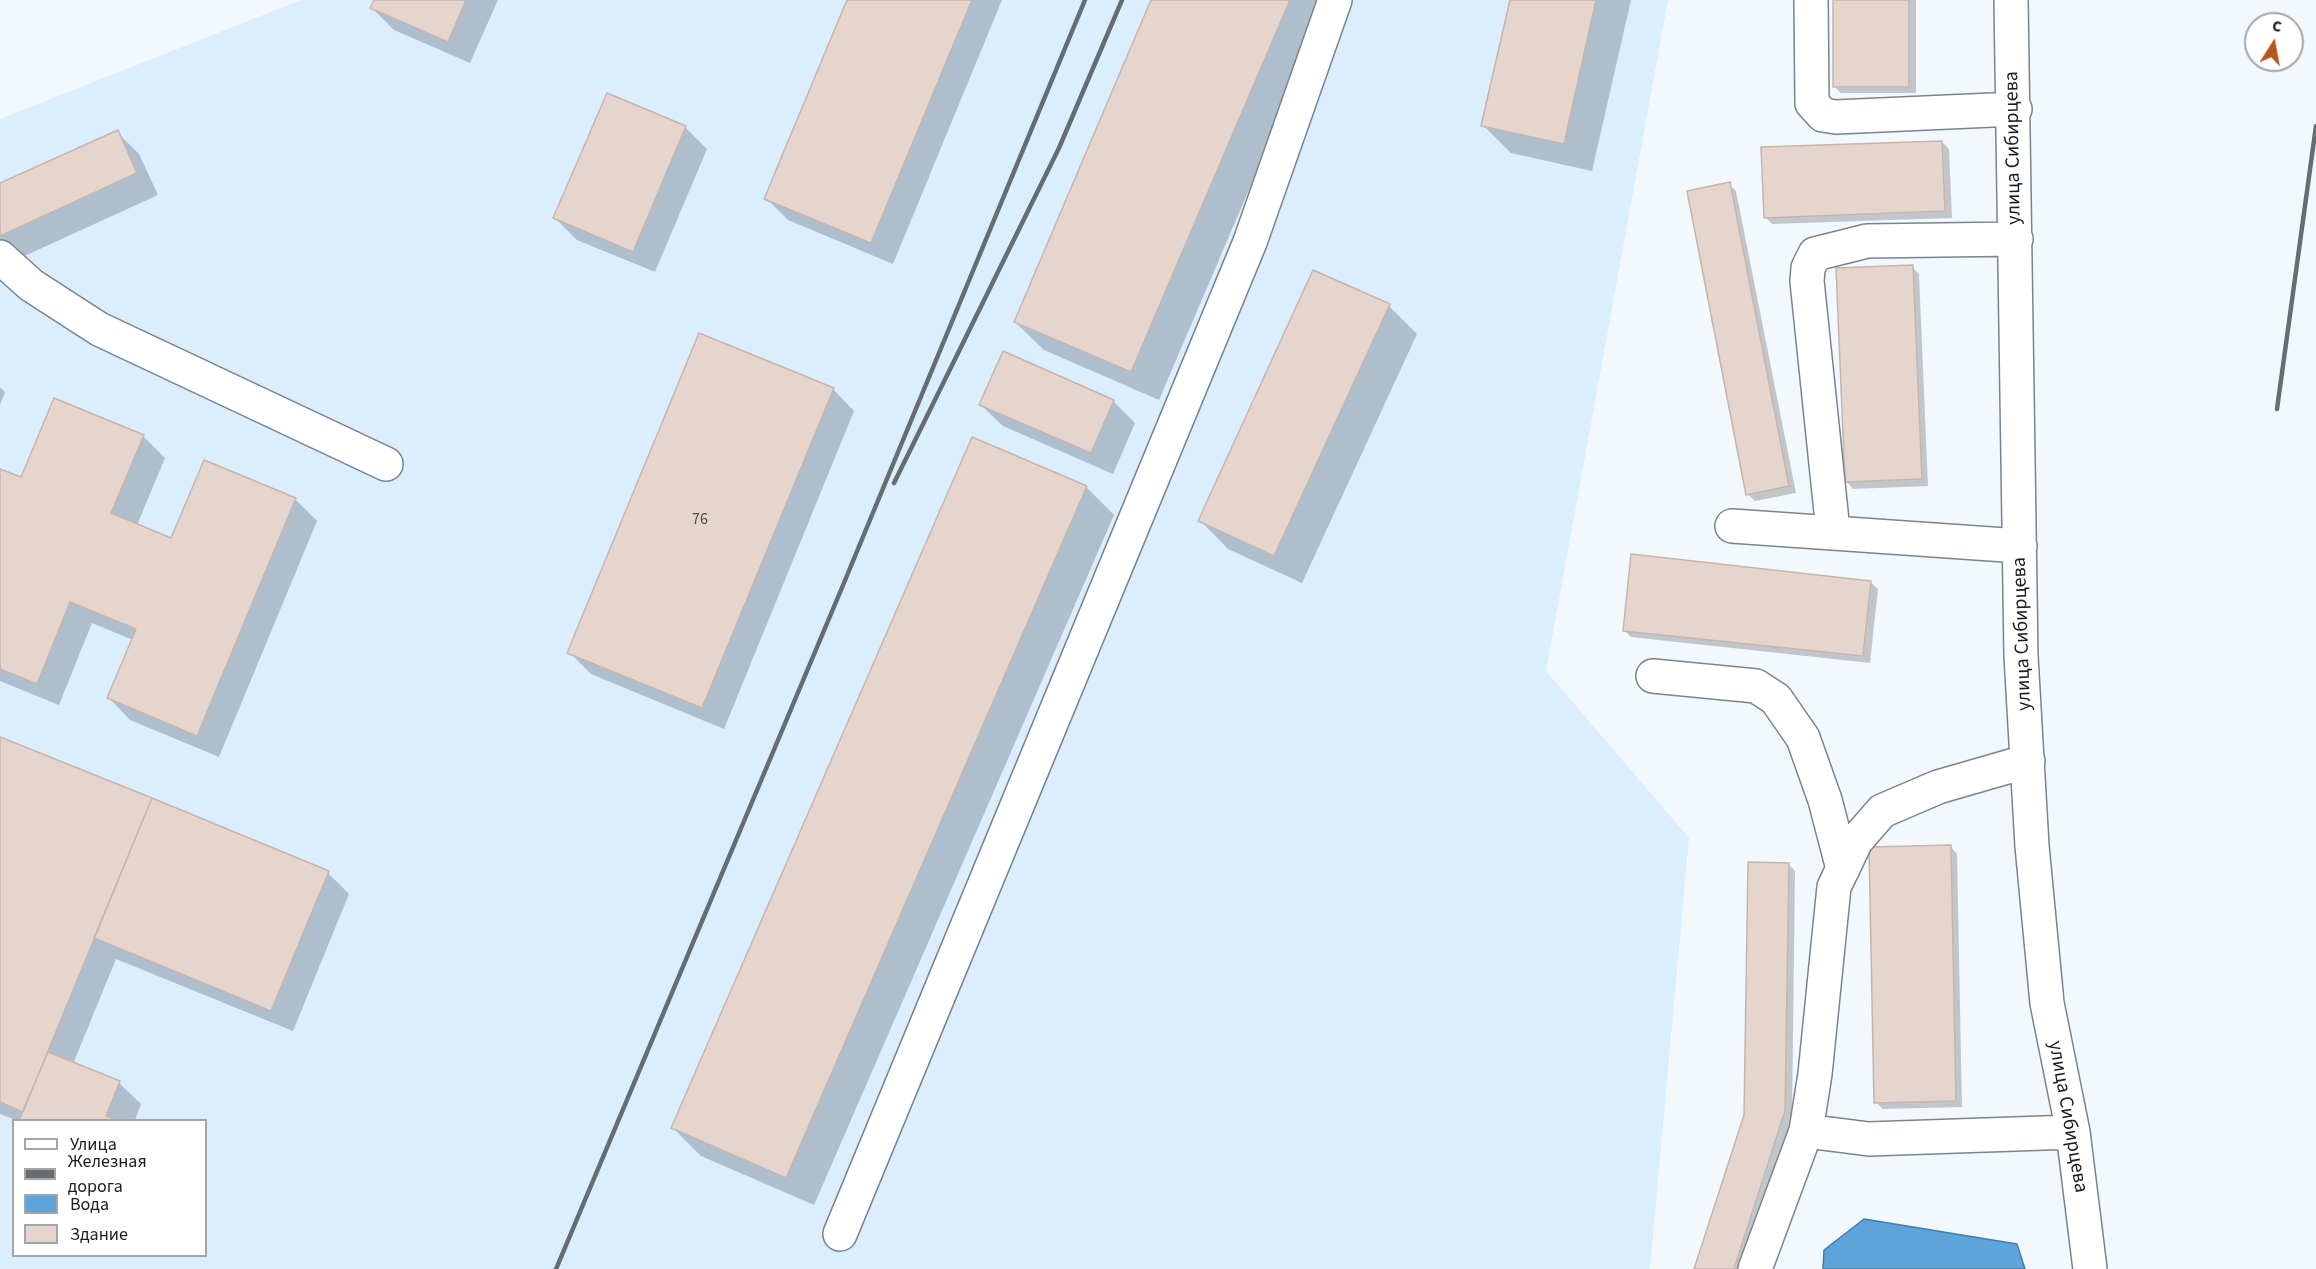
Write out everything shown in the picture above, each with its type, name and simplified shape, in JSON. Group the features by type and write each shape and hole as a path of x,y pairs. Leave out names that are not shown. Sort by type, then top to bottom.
{"street":[{"path":"840,1234 1250,242 1335,0"},
{"path":"1811,0 1812,103 1823,115 1836,117 2014,109"},
{"name":"улица Сибирцева","path":"2011,0 2016,239 2016,464 2020,546 2021,656 2032,846 2047,1004 2073,1132 2090,1266"},
{"path":"1833,531 1807,281 1808,268 1815,254 1867,241 2016,239"},
{"path":"0,257 32,285 99,329 386,464"},
{"path":"1732,526 1833,531 2020,546"},
{"path":"1653,676 1756,686 1776,699 1803,738 1825,800 1843,869"},
{"path":"1755,1269 1806,1131 1815,1074 1834,887 1856,841 1882,811 1938,787 2028,761"},
{"path":"1806,1131 1869,1139 2073,1132"}],"shaded area":[{"path":"301,0 1668,0 1546,671 1689,838 1650,1269 0,1269 0,119"}],"water":[{"path":"1864,1219 2017,1244 2025,1269 1823,1269 1824,1250"}],"building":[{"path":"374,0 466,0 448,42 370,8"},
{"path":"847,0 972,0 871,243 764,199"},
{"path":"1151,0 1290,0 1131,372 1014,322"},
{"path":"1510,0 1596,0 1564,144 1481,126"},
{"path":"1833,0 1909,0 1909,87 1833,87"},
{"path":"607,93 686,126 633,252 553,218"},
{"path":"118,130 137,173 0,236 0,183"},
{"path":"1942,141 1945,211 1764,218 1761,147"},
{"path":"1730,182 1789,486 1746,495 1687,191"},
{"path":"1913,265 1922,479 1845,482 1836,268"},
{"path":"1313,270 1390,304 1274,556 1198,521"},
{"path":"699,333 834,388 702,708 567,653"},
{"path":"1003,351 1114,400 1091,453 979,405"},
{"path":"54,398 144,435 111,513 171,538 204,460 296,498 197,736 107,698 136,629 70,602 37,684 0,669 0,469 21,477"},
{"path":"972,437 1087,486 786,1178 671,1128"},
{"path":"1631,554 1871,581 1863,656 1623,631"},
{"path":"0,737 152,798 23,1112 0,1102"},
{"path":"152,798 329,871 271,1011 94,938"},
{"path":"1951,845 1956,1101 1874,1103 1869,847"},
{"path":"1748,862 1789,863 1785,1111 1734,1269 1694,1269 1744,1115"},
{"path":"48,1052 120,1081 106,1116 115,1119 19,1119"}],"railway":[{"path":"556,1269 1085,0"},
{"path":"894,483 1059,148 1122,0"},
{"path":"2277,409 2316,126"}]}
